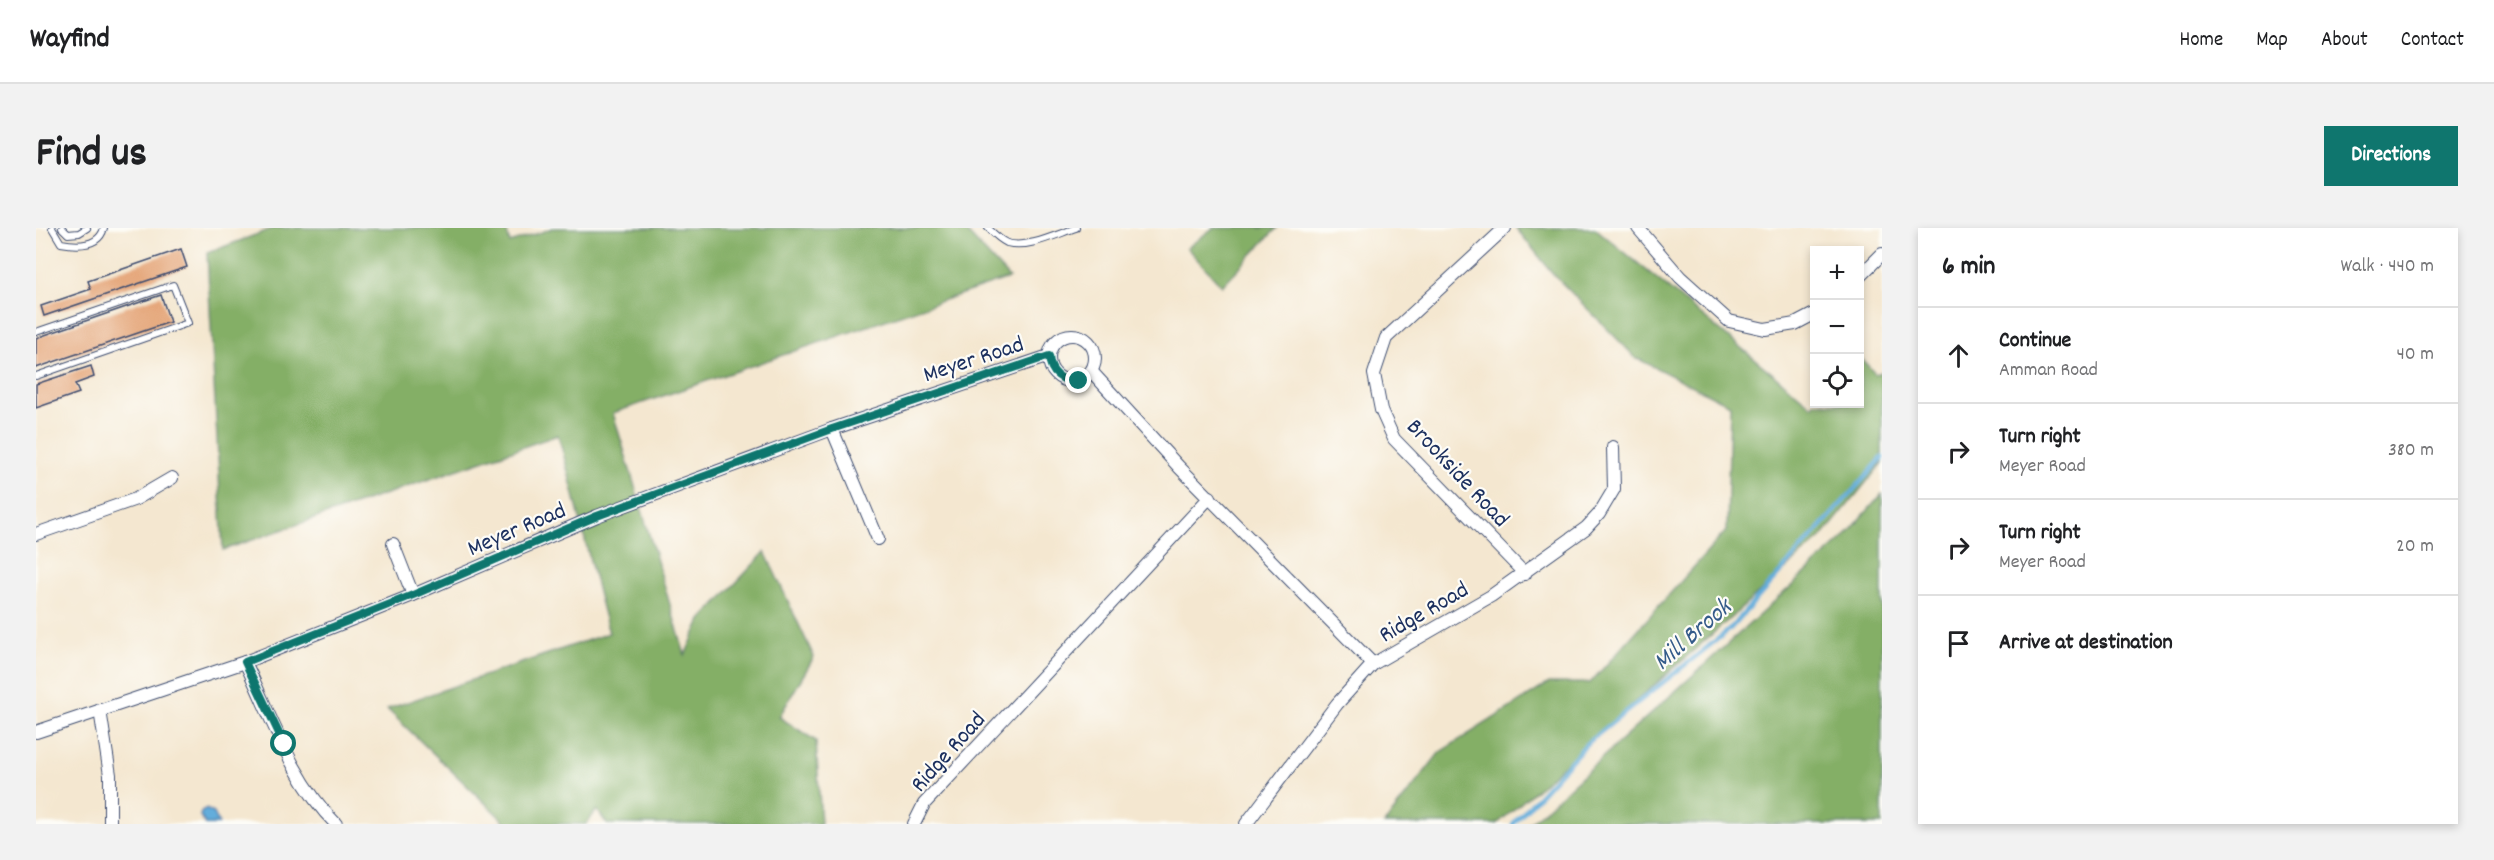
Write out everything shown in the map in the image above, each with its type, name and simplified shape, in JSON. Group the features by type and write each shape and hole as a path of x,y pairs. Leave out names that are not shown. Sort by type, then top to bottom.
{"street":[{"name":"Brookside Road","path":"1505,228 1386,338 1374,374 1381,410 1394,439 1525,574"},
{"path":"1638,228 1680,277 1729,321 1765,329 1795,324 1810,316"},
{"path":"1864,272 1882,254"},
{"name":"Meyer Road","path":"1077,334 1090,342 1096,357 1092,372 1079,381 1064,380 1052,370 1049,356 1051,348 1062,337 1077,334"},
{"name":"Meyer Road","path":"36,732 245,662 413,595 597,516 832,429 1049,356"},
{"path":"1092,372 1179,467 1373,664"},
{"path":"832,429 878,539"},
{"name":"Ridge Road","path":"1246,824 1337,704 1373,664 1491,596 1525,574 1586,528 1599,514 1614,489 1613,447"},
{"path":"36,534 136,499 172,478"},
{"name":"Ridge Road","path":"914,824 924,804 1210,497"},
{"path":"393,544 413,595"},
{"path":"245,662 290,761 327,815 336,824"},
{"path":"100,710 110,775 110,824"}],"lane":[{"path":"52,228 61,243 80,246 94,240 104,232 104,228"},
{"path":"62,228 68,234 87,228"},
{"path":"988,228 1005,242 1013,243 1026,243 1076,228"},
{"path":"36,332 173,285 188,323 36,376"}],"green space":[{"path":"274,228 506,228 510,243 553,228 963,228 1009,278 613,413 685,655 701,620 765,552 814,657 779,717 816,741 821,824 607,824 597,810 586,824 507,824 387,709 609,633 558,435 223,550 207,253"},
{"path":"1213,228 1277,228 1222,286 1187,248"},
{"path":"1516,228 1595,228 1810,404 1810,408 1864,408 1864,362 1875,374 1882,372 1882,463 1821,538 1497,824 1384,824 1440,752 1549,683 1590,683 1727,530 1730,405 1636,358 1554,275"},
{"path":"1882,494 1882,824 1529,824 1843,539"}],"water":[{"path":"206,809 214,813 219,824 205,824 200,816 201,812"}],"building":[{"path":"181,249 187,267 44,316 41,306 91,289 88,281"},
{"path":"161,295 170,322 36,368 36,338"},
{"path":"91,366 94,377 75,384 79,393 36,408 36,384"}],"waterway":[{"name":"Mill Brook","path":"1513,824 1587,743 1729,630 1882,458"}],"route":[{"path":"284,744 245,662 413,595 597,516 915,400 1049,356 1052,370 1058,376 1064,380 1079,381"}]}
